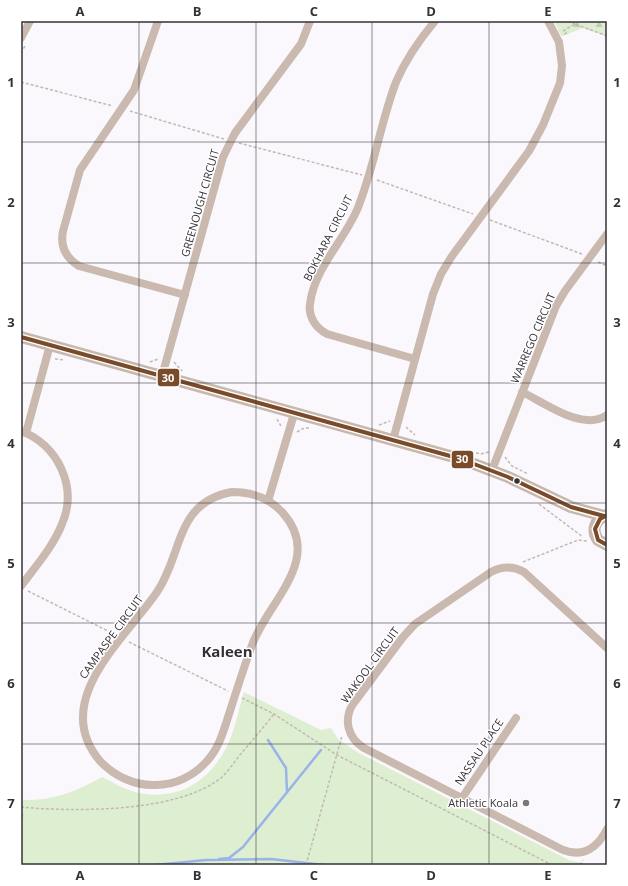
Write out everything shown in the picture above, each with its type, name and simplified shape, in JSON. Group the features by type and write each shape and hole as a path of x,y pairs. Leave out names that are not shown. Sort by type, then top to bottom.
{"street":[{"path":"21,38 30,21"},
{"path":"158,21 138,82 122,109 80,170 63,231 63,246 67,256 79,266 184,295"},
{"name":"GREENOUGH CIRCUIT","path":"162,376 221,165 230,140 299,47 310,21"},
{"name":"BOKHARA CIRCUIT","path":"415,359 327,334 318,328 311,315 311,300 319,276 353,218 396,82 407,62 435,21"},
{"path":"393,440 433,294 441,274 452,256 532,147 543,125 562,74 562,58 556,35 548,21"},
{"name":"WARREGO CIRCUIT","path":"492,470 556,306 565,291 607,234"},
{"path":"21,337 49,351 162,376 294,414 461,459 492,470 571,508 606,516"},
{"path":"24,588 59,532 65,516 68,500 65,479 57,460 40,441 23,432 49,351"},
{"name":"WARREGO CIRCUIT","path":"522,392 579,420 593,422 607,415"},
{"path":"268,501 294,414"},
{"name":"CAMPASPE CIRCUIT","path":"232,492 247,493 262,497 285,515 292,528 297,550 296,564 291,578 256,635 218,745 209,759 197,771 182,780 157,785 140,784 124,779 110,770 98,758 89,743 83,719 84,702 89,686 97,671 122,638 163,583 185,525 198,507 218,496 232,492"},
{"path":"571,508 594,528 598,540 607,545"},
{"path":"594,528 598,521 606,516"},
{"path":"510,567 520,570 528,575 607,648"},
{"name":"WAKOOL CIRCUIT","path":"348,724 349,713 353,704 412,627 491,572 500,568 510,567"},
{"name":"NASSAU PLACE","path":"462,798 516,718"},
{"path":"348,724 350,734 360,746 563,850 572,853 582,853 595,847 607,829"}],"path":[{"path":"568,21 607,36"},
{"path":"556,35 575,24 577,21"},
{"path":"21,82 367,176 590,258 607,266"},
{"path":"49,351 57,360 66,360"},
{"path":"275,418 284,429 289,431 296,432 304,428 312,429"},
{"path":"536,502 583,537"},
{"path":"510,567 578,540 589,542"},
{"path":"24,588 236,694 274,714 337,755 552,865"},
{"path":"306,865 307,857 337,755 348,724"}],"green space":[{"path":"554,21 607,21 607,36 583,28 562,36"},
{"path":"573,21 607,21 607,34 582,26 582,28 562,36 558,31 560,24"},
{"path":"244,692 321,730 331,728 338,739 357,752 569,860 590,865 21,865 21,800 53,797 83,787 102,777 139,793 154,795 168,794 181,790 204,777 214,767 222,755 229,742 236,723"}],"waterway":[{"path":"268,740 286,768 287,792"},
{"path":"219,859 229,858 243,847 321,750"},
{"path":"155,865 206,860 271,859 324,865"}],"transit line":[{"name":"30","path":"21,337 461,459 508,477 571,507 604,516"},
{"name":"30","path":"607,515 600,519 595,529 598,540 607,545"}],"place":[{"name":"Athletic Koala","path":"526,803"}],"district":[{"name":"Kaleen","path":"227,652"}]}
